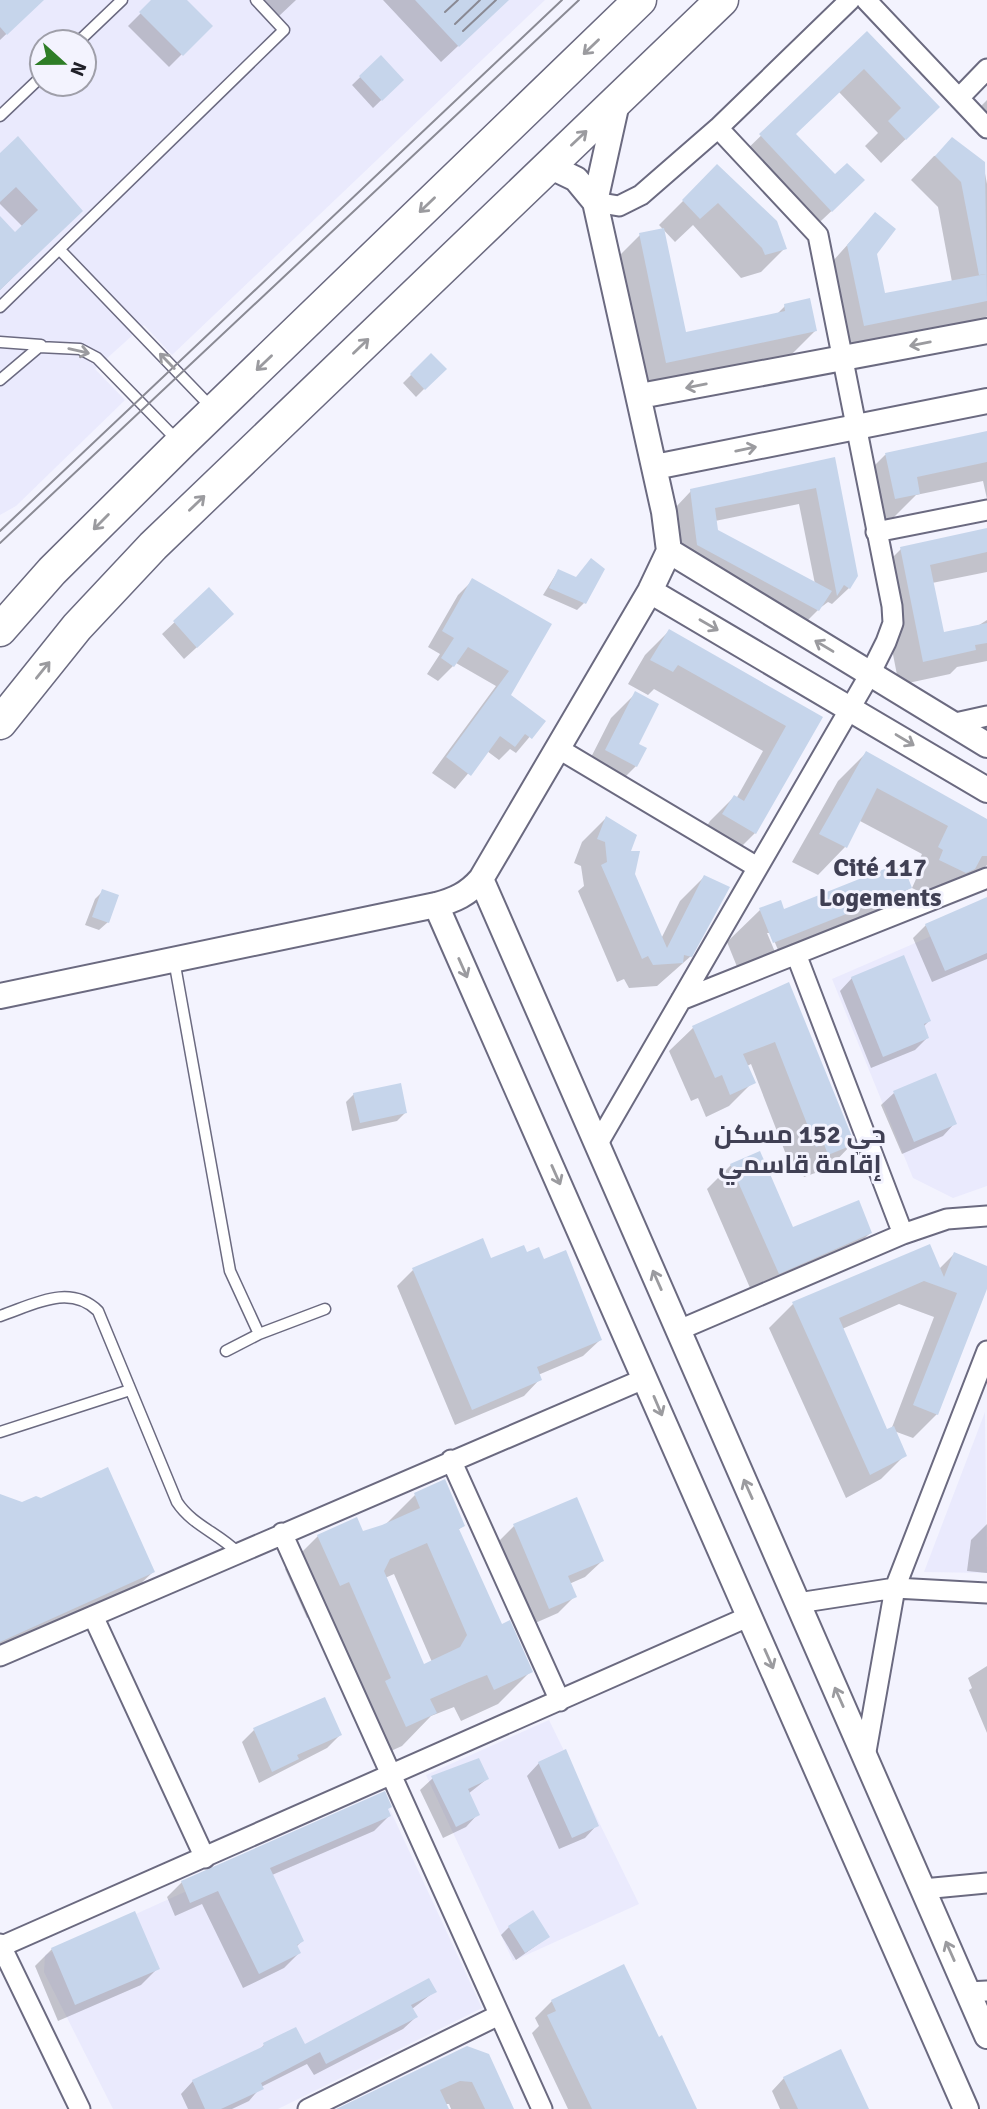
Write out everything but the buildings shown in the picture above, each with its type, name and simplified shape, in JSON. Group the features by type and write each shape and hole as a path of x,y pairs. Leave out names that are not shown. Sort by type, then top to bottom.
{"highway":[{"path":"0,630 52,571 181,443 640,0"},
{"path":"0,723 77,627 153,546 722,0"}],"street":[{"path":"549,166 576,179 595,202 607,206 631,202 718,128 850,0"},
{"path":"866,0 987,128"},
{"path":"959,98 987,69"},
{"path":"0,996 436,905 458,898 471,890 481,878 559,750 650,591 669,551 640,396 595,202 617,103"},
{"path":"597,1145 849,706 870,674 893,623 892,606 818,235 718,128"},
{"path":"640,396 987,331"},
{"path":"655,467 987,401"},
{"path":"876,532 987,510"},
{"path":"669,551 987,745"},
{"path":"650,591 849,706 987,790"},
{"path":"951,724 987,716"},
{"path":"559,750 757,867"},
{"path":"481,878 923,1889 977,1992 987,2036"},
{"path":"681,1000 987,878"},
{"path":"436,905 967,2109"},
{"path":"796,954 903,1234"},
{"path":"679,1330 903,1234 947,1219 987,1216"},
{"path":"865,1757 895,1588 982,1376 987,1351"},
{"path":"0,1656 646,1378"},
{"path":"452,1460 560,1701"},
{"path":"282,1533 542,2109"},
{"path":"798,1603 895,1588 987,1593"},
{"path":"93,1616 205,1858"},
{"path":"80,2109 1,1946 750,1616"},
{"path":"923,1889 987,1884"},
{"path":"308,2109 499,2015"}],"lane":[{"path":"93,28 122,0"},
{"path":"0,307 284,30 256,0"},
{"path":"0,116 28,89"},
{"path":"60,250 215,411"},
{"path":"0,342 80,349 97,358 181,443"},
{"path":"0,380 32,350 45,346"},
{"path":"174,960 230,1271 259,1334"},
{"path":"0,1315 65,1296 89,1302 103,1322 177,1502 185,1514 223,1539 237,1552"},
{"path":"226,1351 259,1334 325,1309"},
{"path":"0,1432 130,1390"}],"shaded area":[{"path":"0,0 545,0 172,355 144,325 95,369 125,400 16,506 0,515"},
{"path":"987,912 987,1186 953,1198 913,1178 832,979"},
{"path":"985,1412 987,1573 924,1572"},
{"path":"549,1720 639,1904 513,1961 426,1775"},
{"path":"386,1801 482,2008 278,2109 113,2109 44,1972 45,1955"}],"tram line":[{"path":"445,12 458,0"},
{"path":"455,24 480,0"},
{"path":"463,31 496,0"},
{"path":"0,531 562,0"},
{"path":"0,543 579,0"}],"district":[{"name":"Cité 117 Logements","path":"880,883"},
{"name":"حي 152 مسكن إقامة قاسمي","path":"800,1150"}]}
